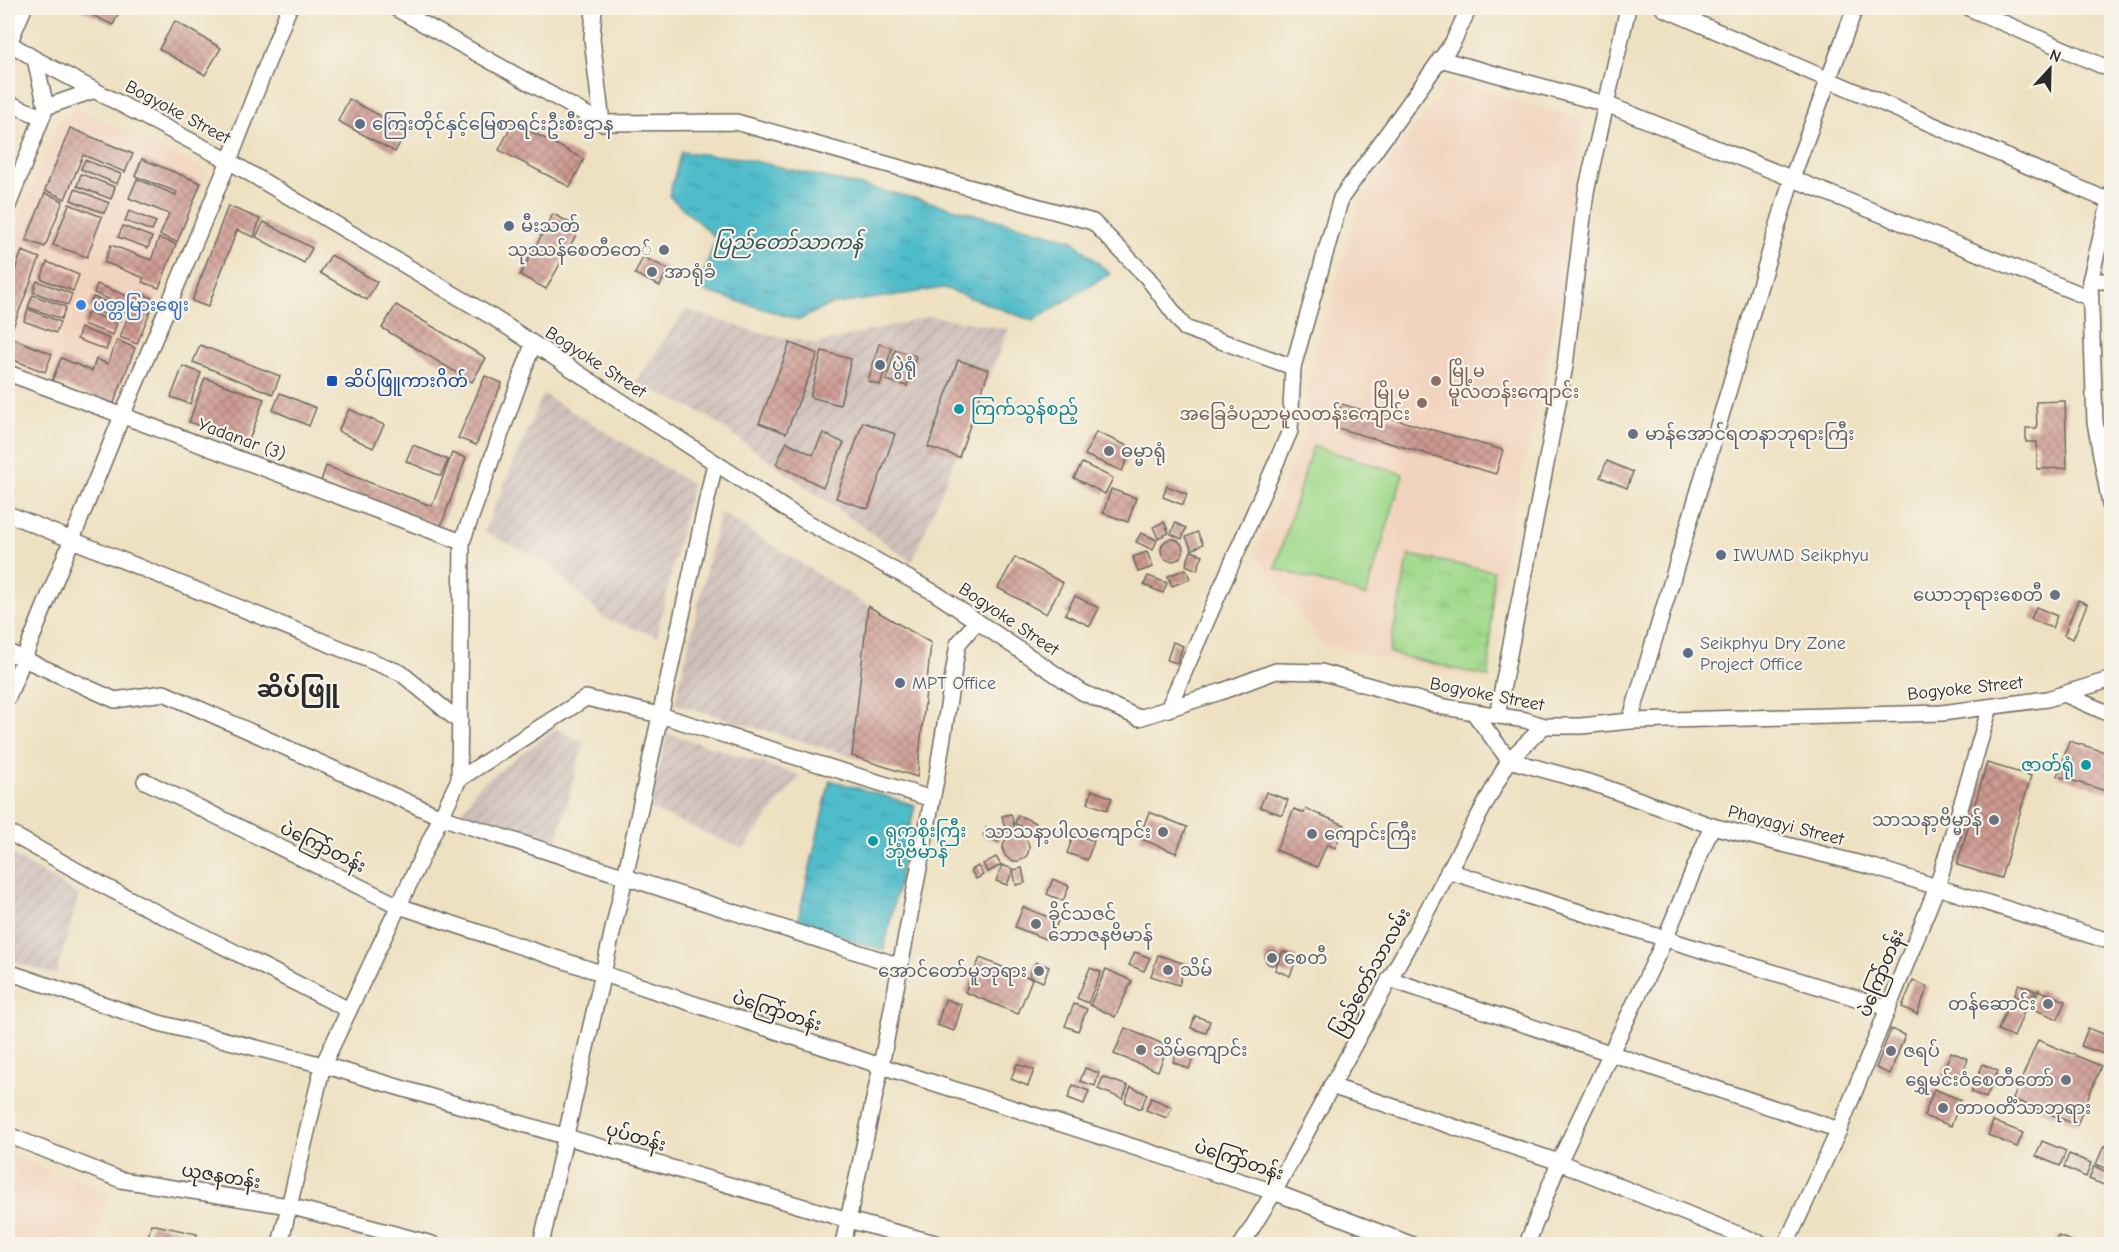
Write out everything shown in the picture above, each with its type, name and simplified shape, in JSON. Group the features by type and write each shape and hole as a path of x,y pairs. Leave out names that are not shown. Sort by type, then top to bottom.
{"street":[{"path":"8,42 24,8"},
{"path":"8,696 122,416 230,161 289,8"},
{"path":"395,8 602,123 736,122 1093,222 1147,277 1185,328 1293,367"},
{"path":"594,8 592,39 602,123"},
{"path":"1168,709 1290,431 1293,367 1341,198 1453,42 1469,8"},
{"path":"1497,716 1565,366 1586,192 1628,8"},
{"path":"1663,8 2110,197 2090,281 2090,298 2095,422 2112,514"},
{"path":"1630,720 1792,178 1855,8"},
{"path":"1969,8 2112,70"},
{"name":"Bogyoke Street","path":"8,42 35,59 230,161 494,318 798,517 935,593 1082,692 1139,718 1276,671 1321,672 1444,707 1525,720 1544,726 1581,726 1630,720 1942,713 2047,699 2111,679"},
{"path":"8,206 44,112 35,59"},
{"path":"1440,59 1606,104 2090,298"},
{"path":"8,103 44,112 95,90"},
{"path":"2090,281 2112,280"},
{"path":"280,1245 323,1065 459,778 462,542 533,344"},
{"name":"Yadanar (3)","path":"8,373 462,542"},
{"path":"541,1245 564,1136 625,877 715,463"},
{"path":"8,514 401,673 460,722"},
{"path":"843,1245 881,1066 932,799 958,644 977,621"},
{"path":"8,652 115,699 164,693 441,818 900,966"},
{"path":"2064,694 2112,715"},
{"path":"459,778 586,698 660,715 932,799"},
{"name":"ပဲကြော်တန်း","path":"1786,1245 1839,1130 1937,887 1990,706"},
{"path":"1474,713 1509,760"},
{"name":"ပြည်တော်သာလမ်း","path":"1242,1245 1274,1192 1509,760 1544,726"},
{"name":"Phayagyi Street","path":"1509,760 1594,784 1712,826 1873,867 2112,942"},
{"name":"ပဲကြော်တန်း","path":"145,781 399,906 881,1066 1274,1192 1410,1245"},
{"path":"1527,1245 1560,1162 1665,939 1712,826"},
{"path":"8,832 108,888 349,1010"},
{"path":"1448,871 1888,1008"},
{"name":"ပုပ်တန်း","path":"8,972 159,1023 323,1065 939,1245"},
{"path":"1389,979 1839,1130"},
{"path":"1331,1086 1560,1162 1762,1245"},
{"name":"ယုဇနတန်း","path":"8,1135 121,1180 289,1206 432,1245"}],"shaded area":[{"name":"မြို့မ အခြေခံပညာမူလတန်းကျောင်း","path":"1450,81 1583,119 1557,314 1477,680 1323,645 1255,554 1303,440 1310,366 1360,202"},
{"name":"ပတ္တမြားဈေး","path":"75,107 207,172 118,402 8,362 8,249 59,120"},
{"path":"686,309 749,330 816,344 931,316 1009,329 912,562 704,414 635,382"},
{"path":"543,394 692,484 657,636 605,619 545,561 484,532"},
{"path":"720,512 868,606 852,756 675,704"},
{"path":"556,728 584,743 555,846 459,818 476,788"},
{"path":"667,733 800,775 743,849 650,809"},
{"path":"8,852 79,895 56,975 8,960"},
{"path":"8,1154 110,1193 96,1244 8,1244"}],"green space":[{"path":"1313,446 1403,474 1366,596 1275,568"},
{"path":"1409,555 1493,571 1489,677 1389,653"}],"water":[{"name":"ပြည်တော်သာကန်","path":"681,152 741,158 922,200 1072,240 1110,274 1033,321 944,288 829,305 799,320 698,289 716,238 669,196"},
{"path":"830,780 915,805 884,950 797,924"}],"building":[{"path":"77,8 121,8 113,25"},
{"path":"175,21 221,48 205,75 159,49"},
{"path":"349,99 407,130 395,152 338,121"},
{"path":"513,122 584,159 570,187 499,150"},
{"path":"70,128 133,154 125,172 83,155 65,199 45,190"},
{"path":"142,159 201,183 177,242 160,235 169,214 129,198 137,179 176,195 177,192 135,176"},
{"path":"85,160 121,174 117,184 81,169"},
{"path":"81,174 115,187 111,199 77,186"},
{"path":"75,189 109,203 104,213 71,200"},
{"path":"45,193 63,201 45,247 26,240"},
{"path":"69,204 102,217 87,257 53,245"},
{"path":"228,206 260,219 254,237 237,230 208,307 192,301"},
{"path":"129,211 156,222 152,231 125,221"},
{"path":"553,214 580,228 546,289 520,275"},
{"path":"264,222 312,248 304,263 256,237"},
{"path":"123,226 152,237 148,248 118,237"},
{"path":"159,238 176,244 159,288 142,282 144,278 104,262 111,245 151,260"},
{"path":"22,251 40,258 9,337 52,354 45,372 8,358 8,289"},
{"path":"331,255 377,282 367,300 320,273"},
{"name":"အာရုံခံ","path":"643,257 668,269 660,286 635,274"},
{"path":"47,262 79,275 73,291 41,279"},
{"path":"37,281 72,294 68,305 33,292"},
{"path":"97,284 130,297 126,306 94,293"},
{"path":"138,292 155,299 137,344 120,337"},
{"path":"33,295 66,307 61,319 28,307"},
{"path":"93,297 125,309 121,321 89,308"},
{"path":"396,305 486,358 472,382 382,328"},
{"path":"28,309 60,322 56,333 24,321"},
{"path":"88,312 117,323 113,335 83,324"},
{"path":"81,328 110,339 106,350 77,339"},
{"path":"117,340 135,348 113,405 52,381 61,358 92,371 96,359 108,364"},
{"path":"790,343 818,354 786,433 759,423"},
{"name":"ပွဲရုံ","path":"879,344 892,348 880,385 868,381"},
{"path":"200,345 280,376 273,394 193,362"},
{"path":"895,350 916,356 907,386 886,380"},
{"path":"822,351 851,359 840,405 810,397"},
{"name":"ကြက်သွန်စည့်","path":"958,360 989,370 959,457 928,447"},
{"path":"183,366 201,373 190,404 171,397"},
{"path":"485,376 502,383 476,445 458,438"},
{"path":"205,378 264,399 248,443 189,422"},
{"path":"280,393 316,408 309,426 273,410"},
{"path":"2065,401 2067,468 2037,469 2037,442 2026,442 2026,428 2037,428 2036,402"},
{"path":"1341,404 1503,450 1496,474 1334,427"},
{"path":"349,409 384,425 373,448 338,431"},
{"path":"863,422 895,434 868,509 836,498"},
{"name":"ဓမ္မာရုံ","path":"1096,432 1132,448 1122,471 1085,455"},
{"path":"823,433 844,443 823,487 776,464 787,442 813,455"},
{"path":"413,445 448,460 441,476 406,461"},
{"path":"452,453 466,458 441,526 321,481 326,466 432,506"},
{"path":"1607,461 1633,472 1627,488 1600,477"},
{"path":"1082,463 1113,478 1105,494 1074,478"},
{"path":"1167,486 1187,494 1183,505 1163,497"},
{"path":"1111,489 1136,498 1128,522 1103,513"},
{"path":"1164,522 1169,533 1158,538 1153,527"},
{"path":"1175,523 1186,528 1182,539 1171,534"},
{"path":"1197,532 1203,544 1192,550 1186,537"},
{"path":"1141,533 1157,540 1153,550 1136,542"},
{"path":"1168,539 1176,539 1183,546 1183,554 1176,561 1168,561 1161,554 1161,546"},
{"path":"1191,551 1203,555 1197,570 1186,565"},
{"path":"1147,552 1153,567 1138,572 1133,557"},
{"path":"1015,557 1063,583 1046,614 998,588"},
{"path":"1186,569 1190,579 1172,586 1168,576"},
{"path":"1148,576 1167,583 1163,593 1144,585"},
{"path":"1075,596 1099,608 1090,626 1065,614"},
{"path":"2078,600 2087,604 2073,639 2064,635"},
{"path":"868,606 931,643 917,777 852,756"},
{"path":"2036,607 2057,616 2052,628 2031,619"},
{"path":"1173,642 1183,646 1177,663 1167,660"},
{"name":"ဇာတ်ရုံ","path":"2069,741 2112,754 2112,793 2058,776"},
{"name":"သာသနာ့ဗိမ္မာန်","path":"1987,763 2031,776 2001,878 1957,865"},
{"path":"1092,790 1112,798 1107,810 1088,803"},
{"path":"1266,792 1288,800 1282,815 1260,807"},
{"name":"ကျောင်းကြီး","path":"1294,809 1304,813 1306,809 1345,825 1335,848 1327,844 1317,867 1276,850"},
{"name":"သာသနာ့ပါလကျောင်း","path":"1149,812 1187,827 1176,853 1139,838"},
{"path":"1011,814 1015,830 1006,832 1002,816"},
{"path":"1018,815 1036,823 1033,831 1015,824"},
{"path":"986,828 1002,834 999,842 983,836"},
{"path":"1074,834 1094,841 1087,860 1067,853"},
{"path":"1016,835 1025,839 1029,848 1025,857 1016,861 1007,857 1003,848 1007,839"},
{"path":"996,857 1001,865 988,872 983,864"},
{"path":"1002,865 1013,869 1007,885 996,881"},
{"path":"978,866 983,875 976,879 971,870"},
{"path":"1022,868 1025,883 1016,885 1013,870"},
{"path":"1053,879 1069,886 1063,901 1047,894"},
{"name":"ခိုင်သဇင် ဘောဇနဗိမာန်","path":"1023,907 1058,921 1050,941 1015,927"},
{"name":"စေတီ","path":"1272,951 1277,953 1279,958 1277,963 1272,965 1267,963 1265,958 1267,953"},
{"path":"1283,951 1297,957 1290,976 1275,970"},
{"path":"1135,952 1150,958 1144,971 1129,965"},
{"name":"သိမ်","path":"1158,955 1186,964 1179,985 1151,976"},
{"path":"980,958 1032,979 1018,1014 965,992"},
{"name":"အောင်တော်မူဘုရား","path":"1036,962 1049,967 1043,982 1029,976"},
{"path":"1090,968 1101,972 1088,1003 1077,998"},
{"path":"1106,969 1132,981 1115,1017 1090,1005"},
{"name":"ဇရပ်","path":"1913,981 1928,987 1917,1014 1902,1007"},
{"name":"တန်ဆောင်း","path":"2019,984 2035,991 2030,1003 2014,996"},
{"name":"တန်ဆောင်း","path":"2038,990 2065,1001 2058,1019 2031,1008"},
{"path":"945,999 962,1005 954,1031 937,1025"},
{"path":"1074,1004 1087,1009 1078,1031 1065,1026"},
{"name":"တန်ဆောင်း","path":"2008,1006 2024,1012 2014,1037 1998,1030"},
{"path":"1195,1016 1210,1021 1206,1033 1191,1028"},
{"name":"သိမ်ကျောင်း","path":"1125,1028 1168,1046 1158,1071 1114,1054"},
{"path":"2088,1028 2112,1037 2112,1057 2081,1046"},
{"name":"ဇရပ်","path":"1891,1029 1905,1035 1890,1074 1876,1068"},
{"path":"2038,1040 2101,1066 2077,1125 2013,1099"},
{"path":"1178,1049 1194,1055 1189,1069 1173,1062"},
{"name":"ဇရပ်","path":"1951,1052 1968,1059 1958,1085 1940,1078"},
{"path":"1017,1064 1034,1070 1028,1086 1011,1079"},
{"name":"တန်ဆောင်း","path":"1983,1064 1998,1071 1986,1098 1971,1092"},
{"path":"1085,1068 1099,1073 1095,1086 1080,1081"},
{"path":"1103,1077 1128,1086 1123,1099 1098,1089"},
{"path":"1073,1085 1089,1091 1084,1104 1068,1098"},
{"path":"1131,1087 1147,1094 1141,1109 1125,1102"},
{"name":"တာဝတိံသာဘုရား","path":"1934,1089 1961,1100 1951,1126 1924,1116"},
{"path":"1151,1098 1172,1107 1167,1118 1146,1110"},
{"path":"1993,1121 2023,1133 2017,1147 1988,1135"},
{"path":"2042,1141 2066,1151 2060,1166 2036,1156"},
{"path":"2104,1146 2112,1150 2112,1171 2096,1164"},
{"path":"2069,1154 2091,1163 2086,1177 2064,1167"},
{"path":"2094,1166 2109,1173 2104,1185 2089,1179"},
{"path":"151,1224 197,1234 195,1244 164,1244 147,1241"},
{"path":"2058,1236 2080,1244 2055,1244"}],"place":[{"name":"ကြေးတိုင်နှင့်မြေစာရင်းဦးစီးဌာန","path":"360,124"},
{"name":"မီးသတ်","path":"509,226"},
{"name":"သုဿန်စေတီတေ်","path":"664,250"},
{"name":"အာရုံခံ","path":"652,272"},
{"name":"ပတ္တမြားဈေး","path":"81,305"},
{"name":"ပွဲရုံ","path":"880,365"},
{"name":"ဆိပ်ဖြူကားဂိတ်","path":"332,381"},
{"name":"မြို့မ မူလတန်းကျောင်း","path":"1436,381"},
{"name":"မြို့မ အခြေခံပညာမူလတန်းကျောင်း","path":"1422,403"},
{"name":"ကြက်သွန်စည့်","path":"959,409"},
{"name":"မာန်အောင်ရတနာဘုရားကြီး","path":"1633,434"},
{"name":"ဓမ္မာရုံ","path":"1109,451"},
{"name":"IWUMD Seikphyu","path":"1721,555"},
{"name":"ယောဘုရားစေတီ","path":"2055,595"},
{"name":"Seikphyu Dry Zone Project Office","path":"1688,653"},
{"name":"MPT Office","path":"900,683"},
{"name":"ဇာတ်ရုံ","path":"2086,765"},
{"name":"သာသနာ့ဗိမ္မာန်","path":"1994,820"},
{"name":"သာသနာ့ပါလကျောင်း","path":"1163,832"},
{"name":"ကျောင်းကြီး","path":"1312,834"},
{"name":"ရုက္ခစိုးကြီး ဘုံဗိမာန်","path":"873,841"},
{"name":"ခိုင်သဇင် ဘောဇနဗိမာန်","path":"1036,924"},
{"name":"စေတီ","path":"1272,958"},
{"name":"သိမ်","path":"1168,970"},
{"name":"အောင်တော်မူဘုရား","path":"1039,971"},
{"name":"တန်ဆောင်း","path":"2048,1004"},
{"name":"သိမ်ကျောင်း","path":"1141,1050"},
{"name":"ဇရပ်","path":"1891,1051"},
{"name":"ရွှေမင်းဝံစေတီတော်","path":"2066,1080"},
{"name":"တာဝတိံသာဘုရား","path":"1943,1108"}],"district":[{"name":"ဆိပ်ဖြူ","path":"298,689"}]}
